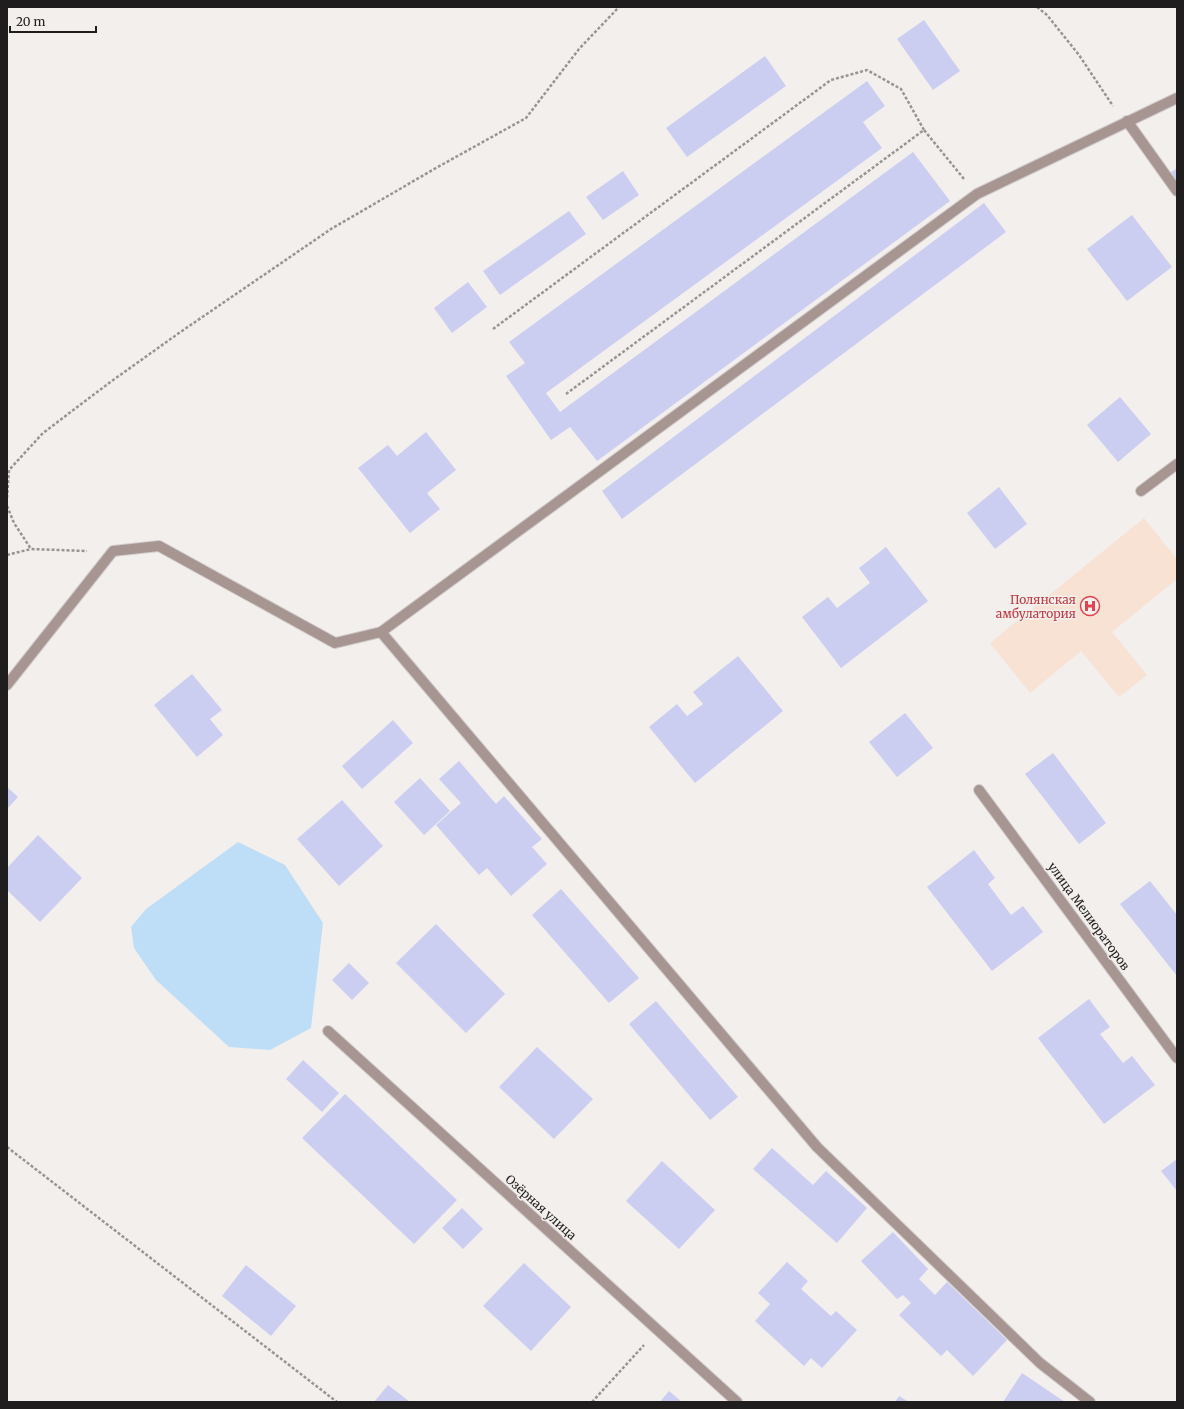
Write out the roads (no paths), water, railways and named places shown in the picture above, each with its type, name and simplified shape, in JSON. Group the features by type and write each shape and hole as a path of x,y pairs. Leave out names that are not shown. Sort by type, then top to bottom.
{"street":[{"path":"7,685 113,551 159,546 335,643 381,632 977,194 1177,98"},
{"path":"1127,121 1177,191"},
{"path":"1141,490 1177,464"},
{"path":"381,632 817,1147 1040,1363 1090,1402"},
{"name":"улица Мелиораторов","path":"979,790 1177,1058"},
{"name":"Озёрная улица","path":"328,1031 737,1402"}],"water":[{"path":"238,842 285,865 323,923 311,1028 270,1050 229,1047 156,980 134,948 131,927 146,909"}],"place":[{"name":"Полянская амбулатория","path":"1090,606"}]}
